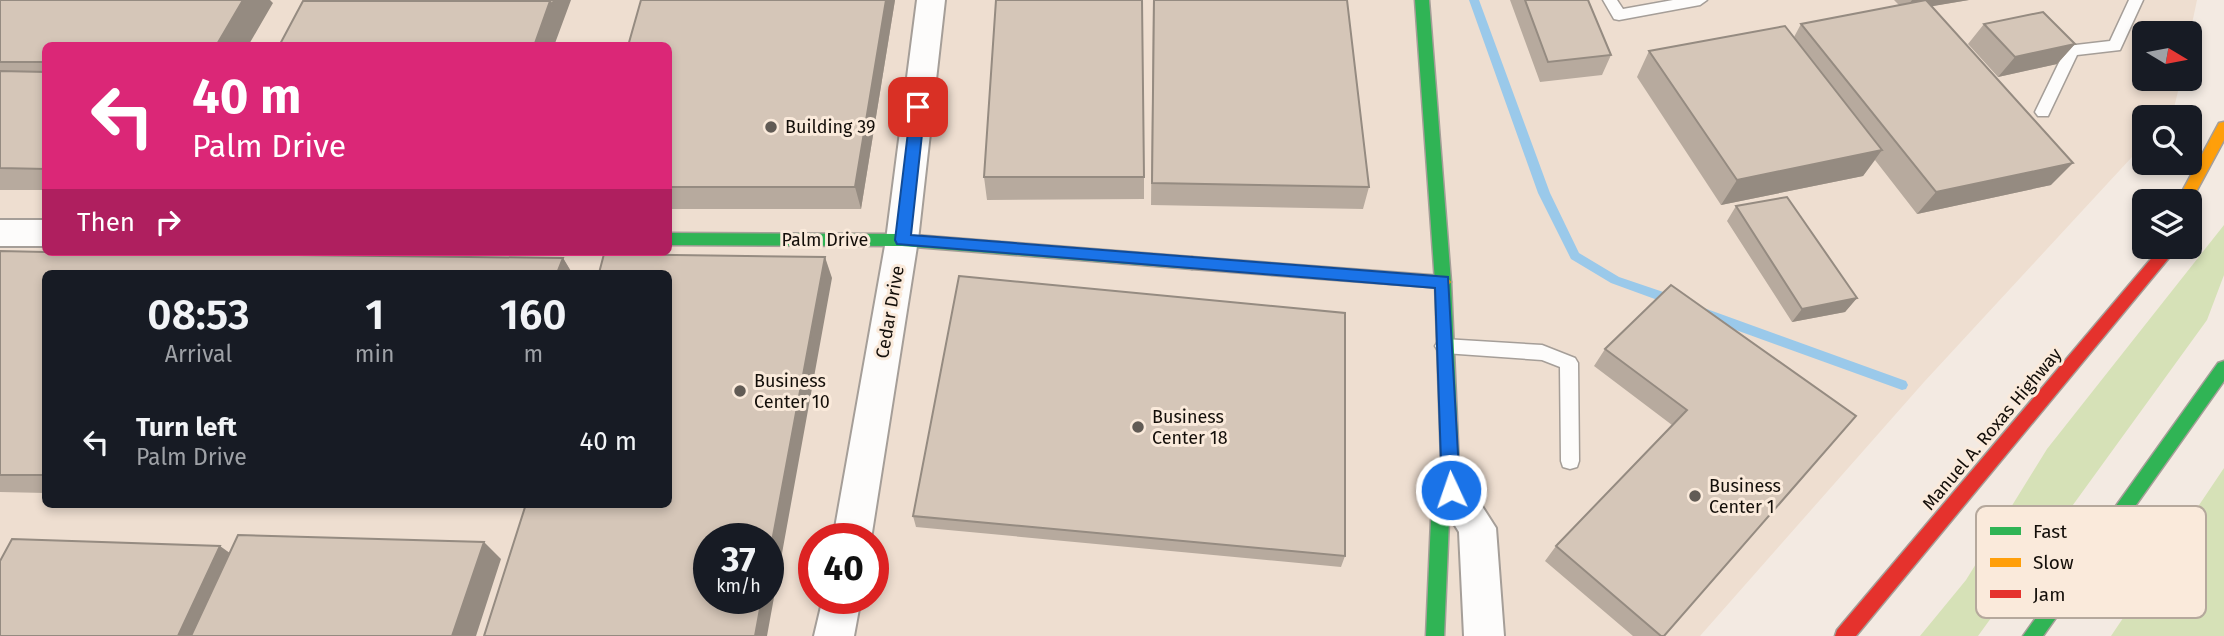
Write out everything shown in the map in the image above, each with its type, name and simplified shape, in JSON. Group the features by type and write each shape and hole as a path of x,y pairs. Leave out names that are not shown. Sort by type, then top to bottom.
{"street":[{"name":"Cedar Drive","path":"855,523 902,240 932,0"},
{"path":"1422,0 1443,282 1451,490 1440,520 1435,636"},
{"path":"2190,189 2224,127"},
{"path":"0,233 42,233"},
{"name":"Palm Drive","path":"672,239 902,240 1443,282"},
{"path":"2141,283 2154,259"},
{"name":"Manuel A. Roxas Highway","path":"1844,636 2160,259"},
{"path":"2125,506 2224,368"},
{"path":"1451,490 1477,528 1484,636"},
{"path":"834,636 839,614"},
{"path":"2032,636 2045,618"}],"lane":[{"path":"1610,0 1619,15 1700,0"},
{"path":"2043,112 2071,50 2115,46 2136,0"},
{"path":"1444,346 1542,353 1569,363 1570,461"}],"shaded area":[{"path":"0,0 2197,0 2193,21 2132,21 2132,91 2178,91 2175,105 2132,105 2132,157 1924,382 1700,636 0,636"}],"green space":[{"path":"2224,225 2224,275 2207,320 2072,506 2012,506 2047,449 2197,259 2202,259 2202,253"},
{"path":"2224,468 2224,636 2111,636 2123,618 2206,618 2206,506 2198,506"},
{"path":"1976,564 1976,618 1991,618 1978,636 1920,636"}],"building":[{"path":"0,0 243,0 218,42 42,42 42,62 0,62"},
{"path":"308,0 554,0 552,5 550,1"},
{"name":"Building 39","path":"641,0 886,0 855,187 672,187 672,42 629,42"},
{"path":"996,0 1142,0 1144,177 984,177"},
{"path":"1154,0 1347,0 1369,187 1152,183"},
{"path":"1525,0 1588,0 1611,55 1548,62"},
{"path":"1926,0 2073,163 1936,192 1801,24"},
{"path":"303,1 550,1 535,42 281,42"},
{"path":"2043,12 2075,44 2015,57 1984,24"},
{"path":"1785,26 1882,150 1737,180 1649,51"},
{"path":"0,71 42,72 42,169 0,168"},
{"path":"1787,197 1857,298 1802,309 1736,206"},
{"path":"0,251 42,252 42,256 563,258 558,270 42,270 42,475 0,475"},
{"name":"Business Center 10","path":"603,256 825,257 775,523 693,523 693,614 759,614 755,636 484,636 525,508 672,508 672,270 600,270"},
{"name":"Business Center 18","path":"959,276 1345,313 1345,556 913,516"},
{"name":"Business Center 1","path":"1671,285 1856,416 1664,636 1661,636 1556,546 1687,410 1605,349"},
{"path":"238,535 484,542 452,636 191,636"},
{"path":"12,539 220,546 178,636 0,636 0,561"}],"waterway":[{"path":"1474,0 1544,193 1575,256 1615,280 1674,301"},
{"path":"1704,313 1902,385"}],"traffic: fast":[{"path":"1422,0 1443,282 1451,490 1440,520 1435,636"},
{"path":"672,239 902,240 1192,263"},
{"path":"2125,506 2224,368"},
{"path":"2032,636 2045,618"}],"traffic: slow":[{"path":"2190,189 2224,127"},
{"path":"1192,263 1443,282"}],"traffic: jam":[{"path":"1844,636 2160,259"}],"place":[{"name":"Building 39","path":"771,127"},
{"name":"Business Center 10","path":"740,391"},
{"name":"Business Center 18","path":"1138,427"},
{"name":"Business Center 1","path":"1695,496"}],"route":[{"path":"918,107 902,240 1443,282 1451,490"}]}
